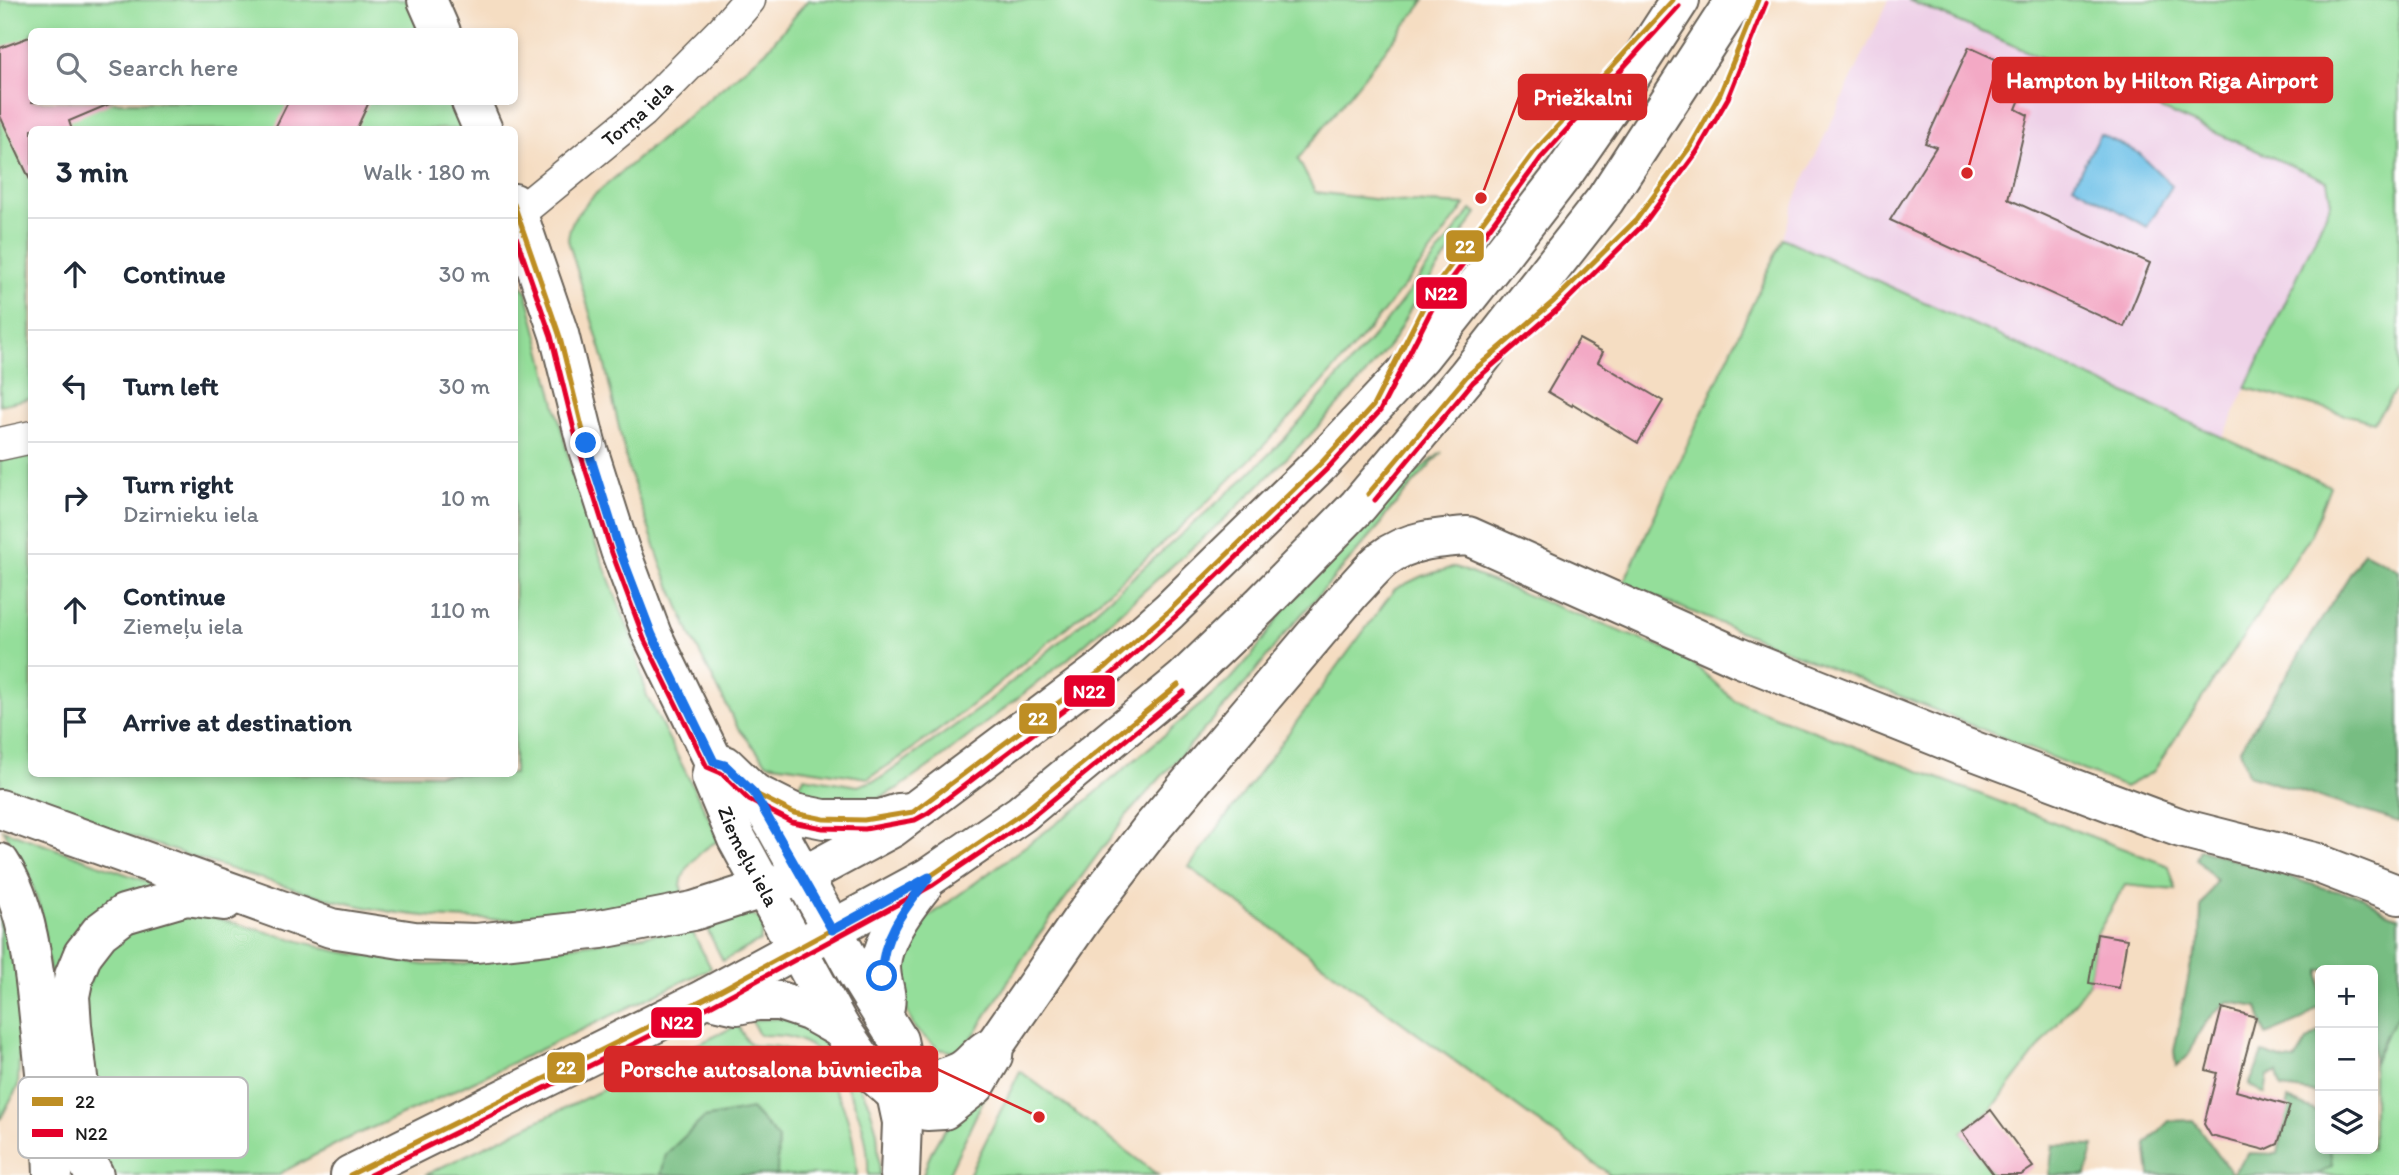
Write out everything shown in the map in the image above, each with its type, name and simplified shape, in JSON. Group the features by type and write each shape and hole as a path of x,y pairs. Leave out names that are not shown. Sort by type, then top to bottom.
{"main road":[{"path":"427,0 439,28"},
{"path":"0,809 331,928 414,941 476,943 601,929 693,911 803,876 892,828 1106,667 1169,611 1322,462 1421,356 1494,264 1564,173 1680,0"},
{"path":"350,1175 706,998 929,877 1021,814 1183,680 1358,506 1467,376 1605,200 1735,0"},
{"path":"472,105 481,126"},
{"name":"Ziemeļu iela","path":"518,217 555,323 586,443 620,551 652,635 714,762 711,777 716,792 764,890 841,1029 871,1072 896,1094"},
{"path":"896,1094 962,1071 981,1052 994,1046 1082,919 1151,830 1352,591 1384,559 1406,546 1434,538 1468,536 1738,657 1961,746 2181,828 2314,862 2399,895"},
{"name":"Ziemeļu iela","path":"714,762 725,765 754,793 898,1040 903,1064 896,1094 902,1122 900,1175"},
{"path":"754,793 794,813 824,819 872,820 913,813"},
{"path":"0,863 12,880 21,906 34,977 45,1077"},
{"path":"883,1014 888,1001 881,963 885,948 903,910 929,877"},
{"path":"74,1077 71,996 74,975 83,954 100,932 124,914 186,896 282,909"},
{"path":"706,998 737,1005 779,1001 809,1011 841,1029"}],"street":[{"name":"Torņa iela","path":"518,209 642,112 749,0"},
{"path":"0,444 28,438"}],"shaded area":[{"path":"1889,0 1908,0 2327,181 2331,203 2223,438 1783,238 1796,197"}],"green space":[{"path":"0,0 408,0 420,28 28,28 28,105 452,105 462,126 28,126 28,399 0,405"},
{"path":"808,0 1425,0 1298,159 1315,192 1389,201 1465,205 1372,325 1323,382 1272,437 1165,542 1006,677 939,730 868,778 767,763 738,728 691,636 661,564 628,467 603,357 568,240 573,221 593,196 766,51"},
{"path":"1908,0 2399,0 2399,385 2374,422 2246,388 2331,203 2327,181"},
{"path":"1471,210 1477,213 1413,304 1394,339 1362,379 1230,514 1069,658 941,758 900,787 876,800 789,801 804,777 858,786 881,778 984,705 1078,626 1248,475 1286,437 1385,323"},
{"path":"1783,238 2330,486 2311,535 2153,772 2125,787 1623,584"},
{"path":"518,282 526,290 573,474 594,540 632,638 647,696 718,841 700,853 690,865 681,885 683,897 617,910 550,917 449,918 393,912 329,899 0,792 0,460 28,455 28,777 518,777"},
{"path":"1442,452 1282,637 1246,683 1127,815 1032,944 974,1035 958,1053 939,1049 915,1029 900,996 896,961 903,943 927,918 1079,807 1232,678 1253,654 1283,611 1409,478"},
{"path":"2364,552 2399,570 2399,822 2248,775 2240,749"},
{"path":"1455,567 1686,657 1735,701 2169,866 2176,890 2125,885 2097,934 2089,983 1991,1110 1962,1132 1994,1175 1608,1175 1189,867 1395,589 1422,576"},
{"path":"3,830 151,883 152,890 93,922 78,1077 65,1077 41,913 28,872"},
{"path":"2200,849 2327,889 2363,896 2386,912 2399,917 2399,1014 2378,1053 2378,965 2315,965 2315,1009 2302,1020 2266,1035 2258,1007 2228,1002 2207,1021 2188,1055 2176,1066 2174,1051 2191,964 2200,942 2201,907 2216,880 2196,859"},
{"path":"0,887 22,983 18,1086 0,1120"},
{"path":"746,913 759,918 764,926 760,941 723,961 705,925"},
{"path":"201,914 336,951 425,965 466,964 507,955 691,929 711,968 424,1105 342,1141 277,1175 112,1175 105,1158 248,1158 248,1077 91,1077 83,996 103,951 156,915"},
{"path":"2399,1014 2399,1175 2317,1175 2331,1166 2330,1154 2378,1154 2378,1053"},
{"path":"783,1018 827,1040 856,1078 869,1104 877,1132 880,1175 868,1175 868,1157 860,1117 843,1080 831,1064 801,1041 786,1036 759,1035 751,1020"},
{"path":"738,1025 750,1044 779,1047 799,1054 815,1065 828,1079 839,1096 846,1115 852,1135 857,1175 425,1175"},
{"path":"2315,1035 2315,1092 2281,1088 2277,1073 2268,1075 2265,1094 2249,1085 2263,1053 2295,1061 2307,1041"},
{"path":"1020,1071 1158,1175 969,1175"},
{"path":"987,1092 948,1175 923,1175 939,1138 955,1118"},
{"path":"2288,1099 2315,1111 2315,1154 2331,1154 2332,1166 2317,1175 2150,1175 2146,1144 2169,1121 2193,1120 2232,1174 2249,1153 2278,1154"},
{"path":"751,1109 778,1138 777,1175 661,1175 666,1154 704,1118"},
{"path":"2053,1145 2094,1146 2086,1175 2049,1175"}],"water":[{"path":"2100,134 2139,153 2172,186 2147,227 2073,185"}],"building":[{"path":"28,38 28,105 107,105 69,121 71,126 28,126 28,176 0,116 0,48"},
{"path":"1969,47 2030,75 2016,109 2028,115 2008,199 2150,263 2124,327 1890,220 1936,147 1925,143"},
{"path":"286,105 368,105 358,126 276,126"},
{"path":"1579,339 1603,352 1598,362 1663,401 1638,443 1548,392"},
{"path":"2097,934 2127,939 2119,988 2089,983"},
{"path":"2222,1008 2256,1017 2236,1091 2290,1106 2278,1144 2265,1150 2211,1136 2204,1124 2217,1073 2206,1070"},
{"path":"1991,1110 2033,1167 2021,1175 1994,1175 1962,1132"}],"transit line":[{"name":"22","path":"518,216 559,334 586,443 620,550 652,635 714,762 725,765 754,793 794,813 824,819 864,820 913,812 1106,667 1169,611 1322,462 1373,406 1430,294 1534,152 1673,0"},
{"name":"22","path":"1368,494 1467,376 1554,301 1636,220 1690,147 1720,94 1758,0"},
{"name":"N22","path":"1375,500 1473,382 1560,307 1643,225 1697,152 1728,98 1766,3"},
{"name":"N22","path":"518,242 551,336 578,446 612,553 644,639 707,767 721,773 749,800 792,822 823,828 865,829 915,820 928,813 1112,674 1175,617 1328,468 1380,411 1437,299 1541,158 1679,6"},
{"name":"22","path":"350,1175 706,998 929,877 1021,814 1178,685"},
{"name":"N22","path":"370,1175 710,1006 933,885 1027,821 1184,692"}],"place":[{"name":"Hampton by Hilton Riga Airport","path":"1967,173"},
{"name":"Priežkalni","path":"1481,198"},
{"name":"Porsche autosalona būvniecība","path":"1039,1117"}],"route":[{"path":"586,443 620,551 652,635 714,762 725,765 754,793 832,930 929,877 903,910 885,948 881,963 882,976"}]}
